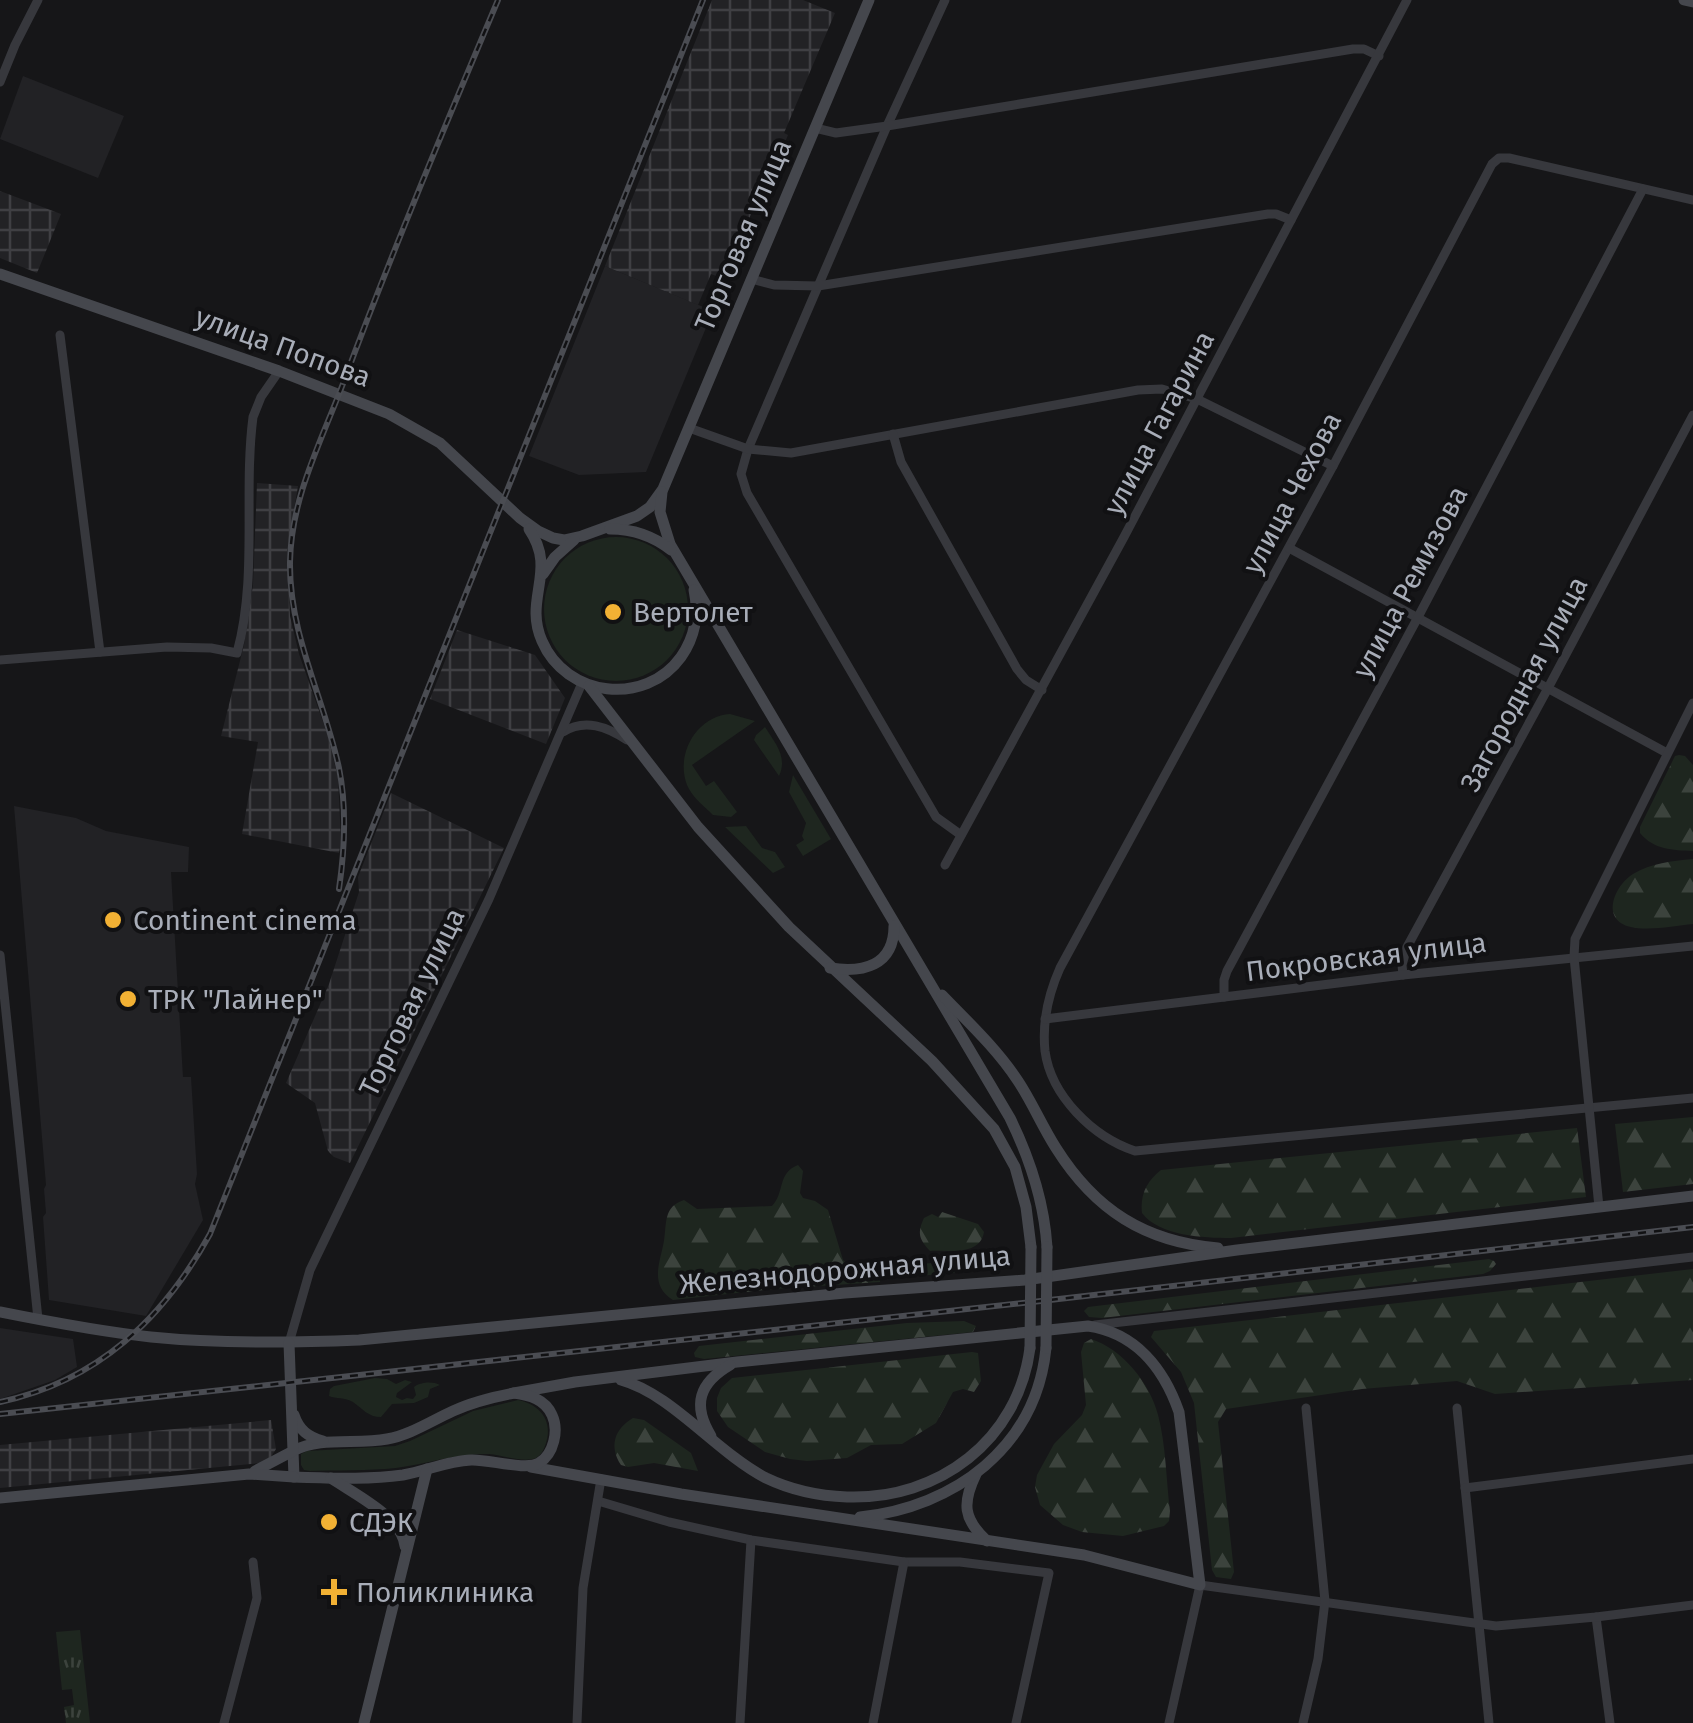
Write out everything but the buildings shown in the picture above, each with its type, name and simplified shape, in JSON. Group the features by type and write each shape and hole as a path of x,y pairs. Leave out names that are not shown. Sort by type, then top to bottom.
{"street":[{"path":"0,82 38,0"},
{"name":"Торговая улица","path":"663,489 870,0"},
{"path":"945,0 818,286 741,474 747,493 936,817 961,835"},
{"name":"улица Гагарина","path":"945,866 1407,0"},
{"path":"1684,0 1693,2"},
{"path":"2,42 15,45"},
{"path":"815,128 836,133 887,126 1353,49 1378,56"},
{"name":"улица Чехова","path":"1045,1024 1048,998 1060,968 1492,164 1499,158 1509,158 1693,200"},
{"name":"улица Ремизова","path":"1224,996 1227,971 1643,189"},
{"path":"751,279 774,285 818,286 1268,214 1292,220"},
{"name":"улица Попова","path":"0,274 279,371 389,414 424,432 452,453 520,518"},
{"path":"60,335 100,652"},
{"path":"0,660 199,647 237,652 249,561 253,417 279,371"},
{"path":"689,428 748,449 776,453 809,451 1138,390 1162,390 1197,399 1333,466"},
{"name":"Загородная улица","path":"1403,975 1407,947 1693,415"},
{"path":"893,434 901,462 1016,669 1042,690"},
{"path":"520,518 538,531 564,540 644,512 663,489"},
{"path":"663,489 662,520 670,544 996,1095 1025,1149 1042,1205 1047,1246 1046,1348 1042,1374 1025,1417 995,1457 939,1497 903,1510 831,1517"},
{"path":"520,518 540,550 542,565 535,610 543,644 556,663 586,684 698,827 789,927 932,1061 994,1130 1015,1167 1031,1246 1030,1348 1020,1392 997,1429 969,1458 920,1486 874,1496 819,1494 770,1480 728,1454 650,1392 622,1380 603,1378"},
{"path":"600,530 644,534 679,559"},
{"path":"538,588 554,557 582,536"},
{"path":"1289,548 1667,753"},
{"path":"586,684 608,690 633,688 656,679 676,664 689,644 696,622 696,599 690,577"},
{"name":"Торговая улица","path":"289,1343 310,1270 489,900 560,733 586,684"},
{"path":"1600,1208 1574,957 1577,933 1693,703"},
{"path":"560,733 573,726 592,725 631,742"},
{"path":"830,968 853,970 882,959 891,947 894,924"},
{"name":"Покровская улица","path":"1045,1024 1224,996 1693,946"},
{"path":"0,955 38,1320"},
{"path":"928,980 998,1054 1076,1178 1101,1204 1135,1226 1167,1240 1237,1250"},
{"path":"1045,1024 1048,1065 1065,1098 1087,1123 1135,1151 1693,1098"},
{"name":"Железнодорожная улица","path":"0,1312 154,1338 289,1343 417,1335 845,1293 1025,1280 1237,1250 1693,1196"},
{"path":"249,1474 304,1446 389,1439 466,1405 603,1378 1693,1257"},
{"path":"1088,1326 1103,1328 1134,1344 1162,1374 1179,1412 1200,1585 1169,1723"},
{"path":"289,1343 294,1477"},
{"path":"728,1454 703,1421 700,1399 709,1381 737,1362"},
{"path":"514,1393 541,1402 554,1419 551,1450 544,1460 531,1467"},
{"path":"292,1406 300,1429 327,1442"},
{"path":"1303,1723 1321,1642 1325,1601 1306,1408"},
{"path":"1458,1408 1489,1723"},
{"path":"1465,1488 1693,1459"},
{"path":"0,1498 249,1474 331,1478 405,1475 468,1460 490,1460 1084,1555 1200,1585 1479,1625 1596,1618 1693,1605"},
{"path":"364,1723 427,1469"},
{"path":"976,1474 967,1495 967,1512 973,1528 987,1541"},
{"path":"331,1478 394,1522 404,1536 405,1555"},
{"path":"577,1723 583,1588 601,1480"},
{"path":"598,1501 751,1540 904,1562 960,1562 1049,1574 1016,1723"},
{"path":"740,1723 751,1540"},
{"path":"224,1723 257,1598 253,1562"},
{"path":"873,1723 904,1562"},
{"path":"1596,1618 1610,1723"}],"shaded area":[{"path":"712,0 803,0 835,13 784,133 788,135 724,279 711,274 698,305 605,266"},
{"path":"23,76 124,116 98,178 0,139"},
{"path":"0,191 61,214 37,273 0,258"},
{"path":"605,266 713,311 646,472 579,475 529,456"},
{"path":"257,483 298,486 287,551 290,616 338,778 339,853 242,834 258,742 221,736 244,645 253,585"},
{"path":"457,630 535,655 565,698 546,744 430,699"},
{"path":"391,793 504,848 350,1163 328,1151 315,1103 286,1083 329,984 359,892 358,877"},
{"path":"14,806 76,818 106,831 189,847 188,872 171,872 183,1077 191,1077 195,1184 203,1220 146,1316 49,1300 43,1217 46,1185"},
{"path":"0,1328 73,1339 77,1367 55,1380 0,1399"},
{"path":"271,1420 276,1449 260,1463 0,1488 0,1445"}],"green space":[{"path":"616,537 644,542 667,558 683,581 688,609 683,637 667,660 644,676 616,681 588,676 565,660 549,637 544,609 549,581 565,558 588,542"},
{"path":"730,714 755,721 692,765 706,786 714,781 737,812 731,817 713,815 692,793 684,773 687,749 699,729 718,716"},
{"path":"765,727 781,756 779,776 754,740"},
{"path":"1675,756 1693,765 1693,851 1658,846 1640,833"},
{"path":"793,775 831,839 803,856 796,845 804,840 806,823 789,792"},
{"path":"746,826 762,848 775,852 785,867 773,873 725,827"},
{"path":"1693,859 1693,924 1638,928 1621,923 1616,917 1613,902 1626,879 1655,865"},
{"path":"1693,1117 1693,1184 1623,1192 1615,1124"},
{"path":"1577,1128 1586,1197 1231,1238 1171,1231 1142,1213 1146,1188 1161,1170"},
{"path":"798,1165 803,1171 800,1193 828,1210 843,1260 856,1270 881,1273 880,1282 673,1300 666,1294 658,1273 667,1216 672,1207 684,1200 697,1209 772,1206 787,1173"},
{"path":"942,1212 978,1224 984,1232 977,1245 963,1250 930,1251 920,1236 922,1223 924,1218 932,1214 938,1217"},
{"path":"1489,1259 1496,1264 1483,1274 1102,1318 1089,1317 1084,1311 1088,1307"},
{"path":"972,1262 971,1271 908,1277 904,1273 909,1265"},
{"path":"1693,1269 1693,1380 1495,1394 1457,1381 1362,1389 1226,1409 1218,1422 1234,1572 1231,1579 1216,1577 1212,1570 1194,1403 1181,1372 1151,1337 1154,1331"},
{"path":"964,1321 976,1326 973,1332 704,1359 694,1353 699,1346 907,1323"},
{"path":"1091,1339 1124,1359 1154,1403 1163,1438 1170,1511 1164,1526 1123,1536 1082,1532 1063,1525 1040,1505 1035,1487 1037,1475 1054,1444 1082,1415 1086,1405 1081,1352 1084,1343"},
{"path":"978,1353 981,1381 974,1392 953,1392 936,1423 902,1444 871,1445 847,1458 807,1461 765,1452 728,1427 717,1411 721,1388 732,1378"},
{"path":"375,1378 396,1384 412,1382 397,1393 396,1397 402,1400 413,1399 414,1387 420,1384 440,1385 430,1389 428,1397 414,1403 392,1404 381,1417 369,1414 350,1400 329,1396 334,1386"},
{"path":"518,1400 534,1406 547,1423 545,1446 536,1458 477,1454 364,1470 310,1471 301,1465 301,1454 307,1451 395,1446 473,1411"},
{"path":"633,1418 644,1420 691,1453 698,1471 654,1463 621,1465 615,1439 621,1427"},
{"path":"80,1630 90,1723 66,1723 64,1707 74,1705 72,1689 62,1690 56,1632"}],"railway":[{"path":"339,889 344,828 342,783 295,615 290,562 296,515 309,469 381,285 498,0"},
{"path":"0,1402 68,1379 124,1342 171,1293 210,1234 703,0"},
{"path":"0,1414 1693,1227"}],"place":[{"name":"Вертолет","path":"613,612"},
{"name":"Continent cinema","path":"113,920"},
{"name":"ТРК \"Лайнер\"","path":"128,999"},
{"name":"СДЭК","path":"329,1522"},
{"name":"Поликлиника","path":"334,1592"}]}
